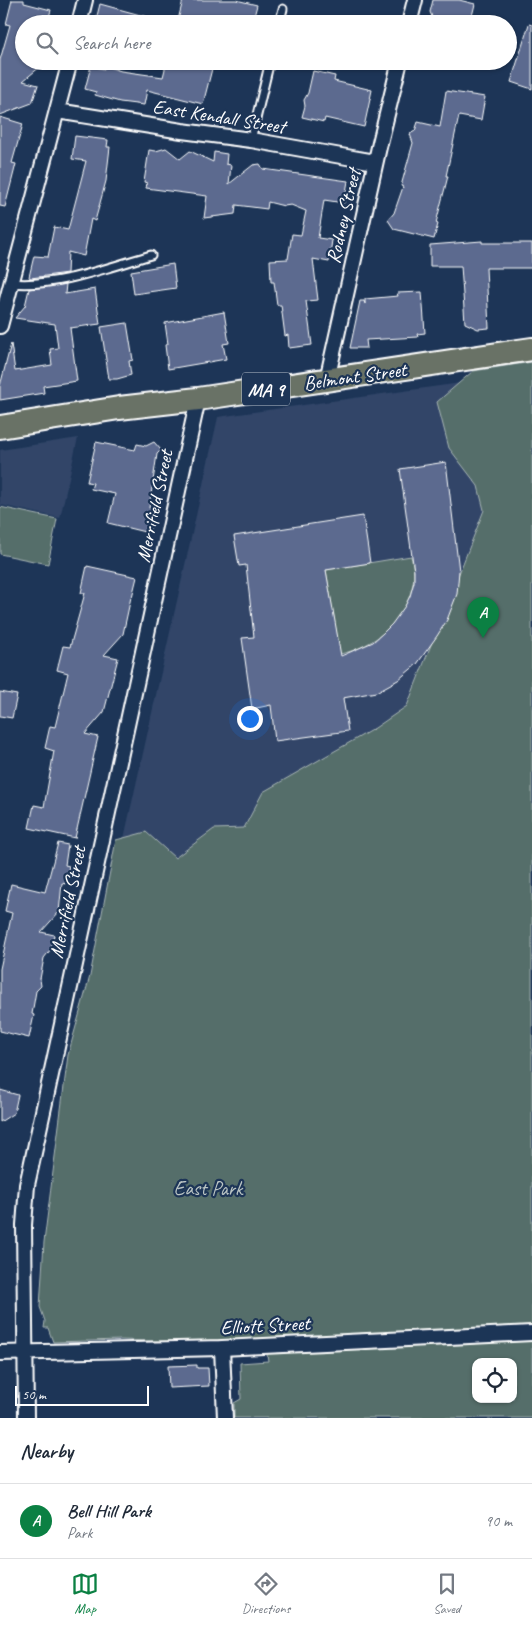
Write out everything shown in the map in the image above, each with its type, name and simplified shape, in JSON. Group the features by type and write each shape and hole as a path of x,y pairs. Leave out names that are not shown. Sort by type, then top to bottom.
{"highway":[{"name":"Belmont Street","path":"0,426 532,350"}],"street":[{"path":"81,15 85,0"},
{"path":"411,15 415,0"},
{"path":"0,326 68,70"},
{"name":"Rodney Street","path":"327,380 375,162 398,70"},
{"name":"East Kendall Street","path":"57,111 251,140 375,162"},
{"name":"Merrifield Street","path":"26,1418 24,1225 27,1185 198,399"},
{"name":"Elliott Street","path":"0,1353 222,1348 532,1332"},
{"path":"222,1348 225,1418"}],"lane":[{"path":"282,15 283,9"},
{"path":"251,140 268,70"},
{"path":"11,283 43,282 93,272 151,254"}],"shaded area":[{"path":"532,373 532,387 335,890 93,977 218,417"},
{"path":"78,438 60,518 0,505 0,450"}],"green space":[{"name":"East Park","path":"532,362 532,1418 234,1418 234,1403 241,1399 240,1363 268,1361 266,1348 228,1356 184,1342 121,1340 53,1342 48,1328 44,1328 45,1321 40,1307 44,1242 68,1055 90,976 116,840 146,832 175,858 214,829 244,828 263,792 375,728 407,706 484,510 478,486 449,448 437,402 473,371"},
{"path":"0,507 57,519 48,564 0,554"},
{"path":"411,556 414,573 413,583 410,596 404,608 377,638 365,645 340,654 326,570"}],"building":[{"path":"12,0 24,0 24,3 51,10 50,15 15,15 15,70 36,70 23,81 38,85 32,103 0,115 0,60 10,25 6,24"},
{"path":"183,0 236,0 257,5 254,15 179,15"},
{"path":"433,0 459,0 475,4 472,15 431,15 430,12"},
{"path":"100,4 140,15 97,15"},
{"path":"529,24 532,25 532,89 511,82 515,70 517,70 517,63"},
{"path":"90,70 118,70 163,77 165,70 212,70 203,104 147,90 144,105 120,102 95,95 96,92 85,89"},
{"path":"313,71 335,76 334,81 372,90 364,127 325,118 324,122 302,117 305,106 304,100 308,93"},
{"path":"446,91 485,97 481,120 459,116 434,239 394,229 388,220 394,213 403,187 401,186 413,143 410,134 415,131 418,122 440,127"},
{"path":"0,117 23,124 12,163 16,164 5,207 0,206"},
{"path":"75,136 108,140 107,147 110,147 106,181 95,221 91,219 84,256 68,252 67,273 31,278 29,277 34,256 48,257 54,227 68,230 86,161 72,159"},
{"path":"166,148 180,159 190,151 213,162 214,152 227,154 226,164 231,165 229,184 253,165 260,164 263,169 348,181 344,203 324,200 318,238 332,240 329,262 313,259 318,300 306,301 312,345 289,348 288,335 285,336 281,305 277,305 274,282 271,282 270,260 288,259 292,234 301,235 306,211 291,205 284,206 268,202 267,209 236,205 235,214 204,218 207,196 146,188 147,183 144,182 149,150 156,151"},
{"path":"482,241 482,243 532,243 532,268 486,268 489,328 478,329 465,323 461,266 430,266 430,245"},
{"path":"173,264 176,288 134,294 131,271"},
{"path":"66,284 65,294 95,289 100,324 70,328 77,381 43,386 44,393 0,400 0,386 11,344 15,371 52,365 50,349 58,348 55,324 15,318 25,306 29,289"},
{"path":"422,292 425,333 417,334 418,337 366,340 367,348 350,348 360,301 364,301 365,304 365,299 398,296 397,293"},
{"path":"224,312 229,343 223,344 226,359 168,369 165,345 168,344 165,323"},
{"path":"127,323 133,360 129,361 131,375 109,379 101,327"},
{"path":"96,442 135,450 137,444 146,446 154,442 161,450 157,454 149,508 154,510 149,533 108,523 115,494 91,489 93,483 87,482"},
{"path":"446,462 459,571 457,594 447,620 417,664 398,680 376,692 343,698 348,731 275,741 271,705 252,709 242,638 254,637 246,565 239,566 234,536 363,516 370,563 326,570 341,656 373,642 392,624 410,596 414,582 414,571 400,469"},
{"path":"87,566 137,577 123,634 104,655 118,658 104,712 85,734 98,737 75,838 29,828 34,805 44,807 54,751 45,748 50,726 55,727 68,673 57,670 63,646 70,647 85,593 81,593"},
{"path":"0,692 17,695 12,718 0,716"},
{"path":"58,843 68,845 65,865 69,866 65,884 62,883 59,912 41,932 54,935 51,949 44,958 40,979 41,986 36,991 32,1014 34,1015 29,1038 0,1031 0,969 12,913 5,911 11,884 45,892"},
{"path":"0,1090 18,1095 14,1113 0,1122"},
{"path":"197,1365 197,1368 208,1368 209,1386 169,1388 168,1366"}],"place":[{"name":"Bell Hill Park","path":"483,638"}]}
